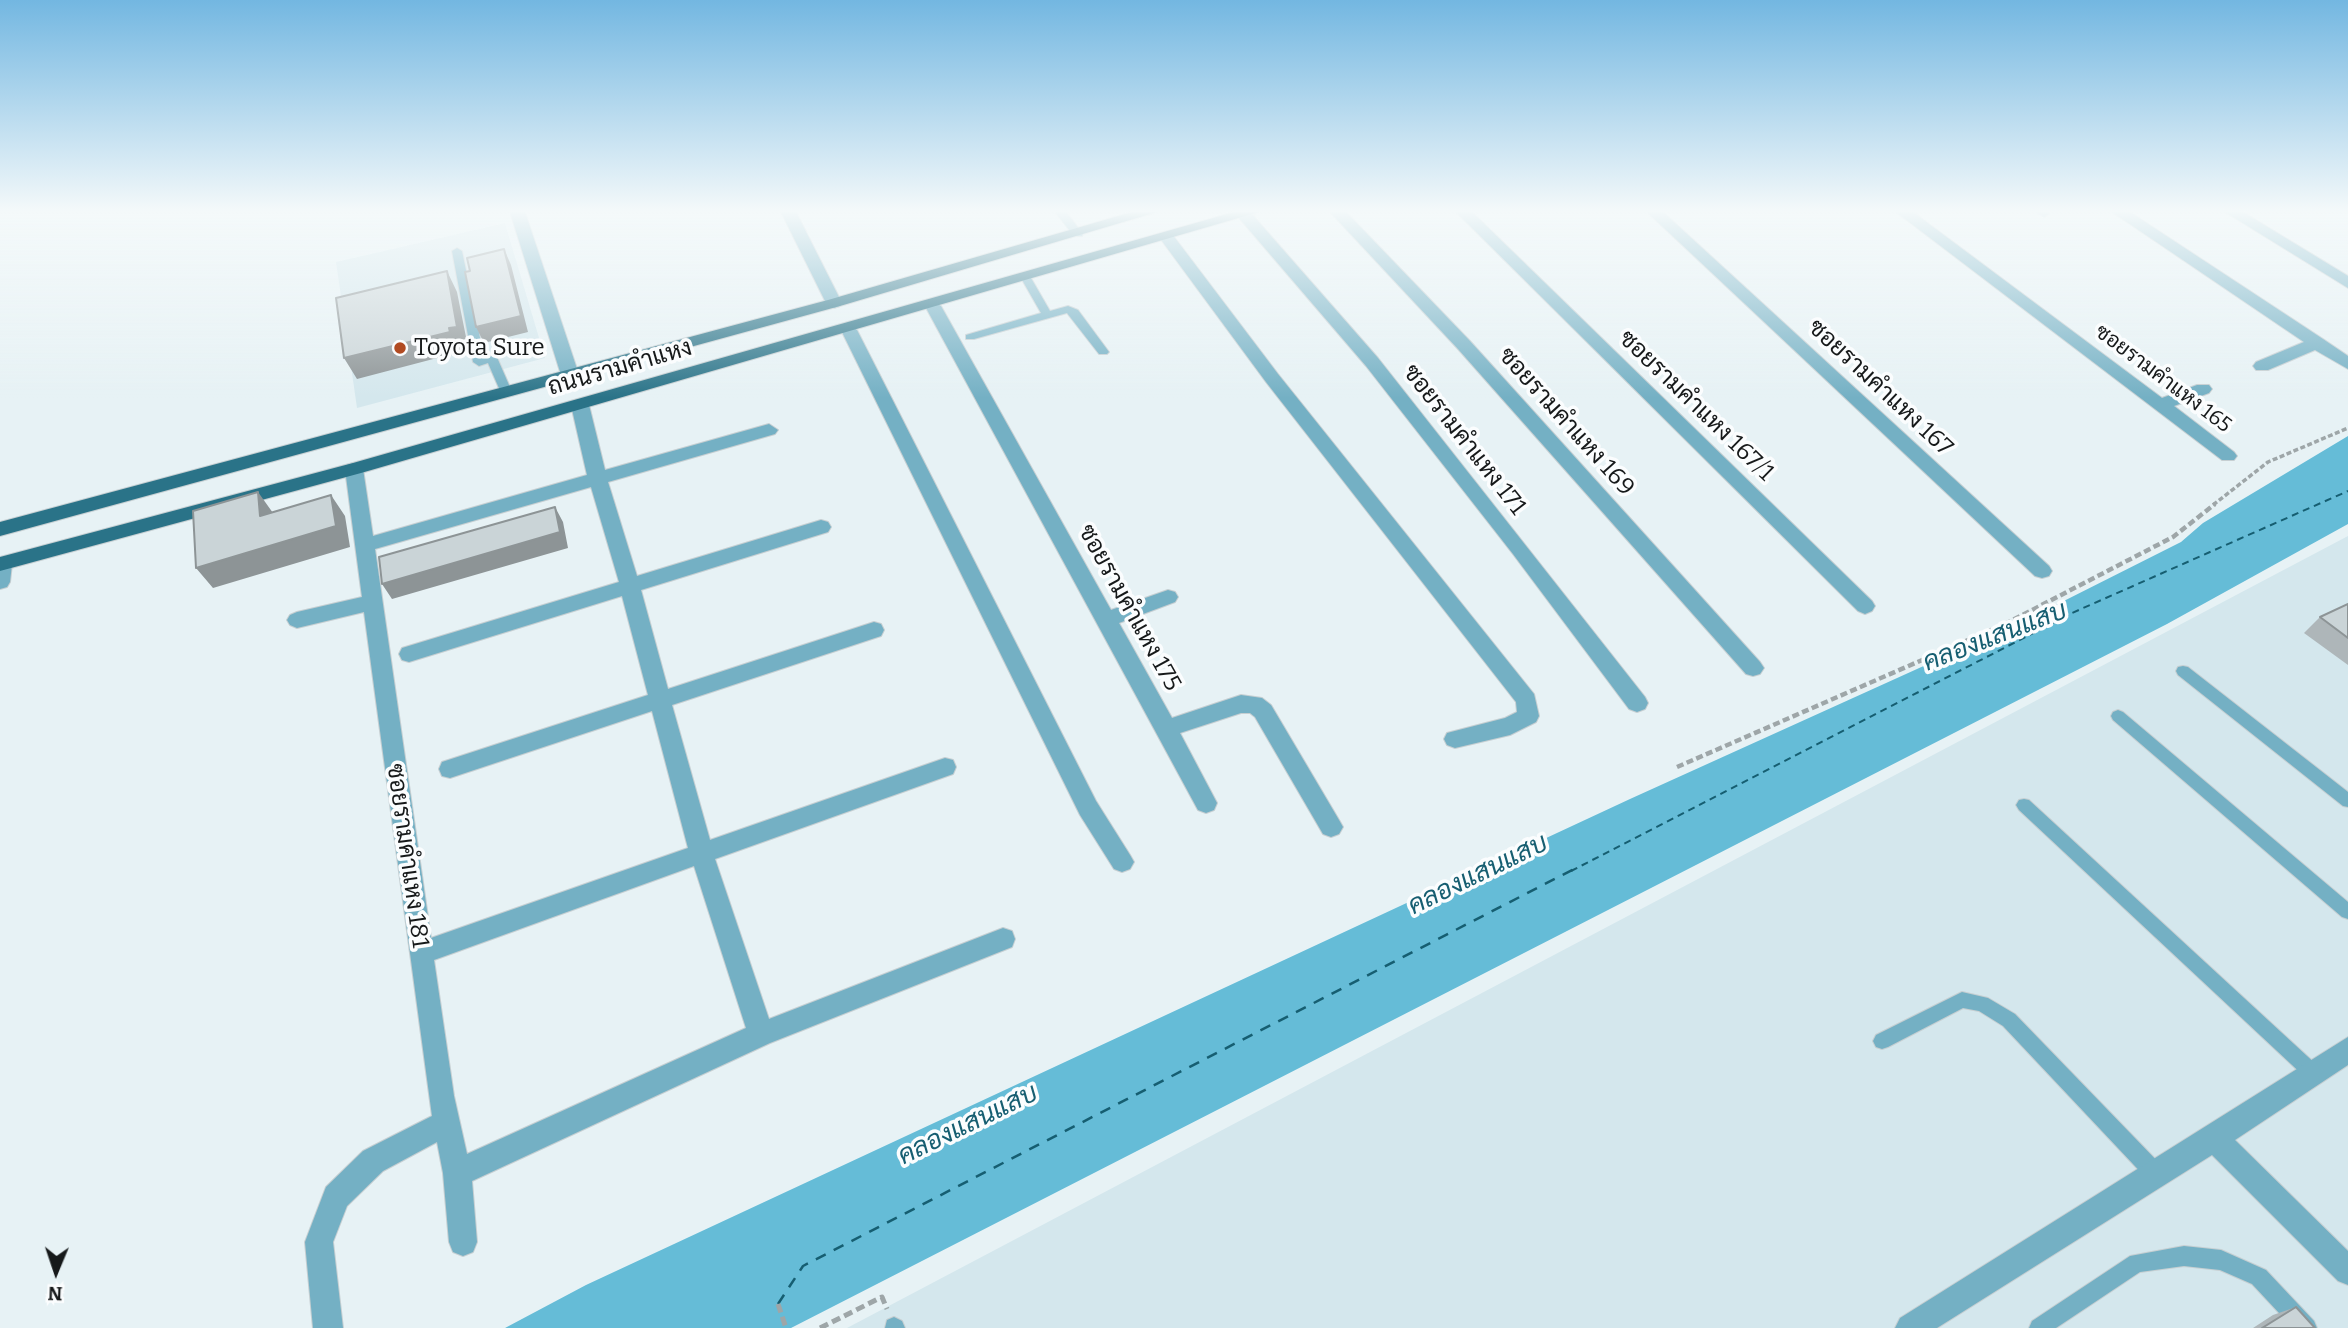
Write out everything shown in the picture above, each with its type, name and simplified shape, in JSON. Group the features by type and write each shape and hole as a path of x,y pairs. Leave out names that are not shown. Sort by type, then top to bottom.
{"main road":[{"name":"ถนนรามคำแหง","path":"0,529 937,274"},
{"name":"ถนนรามคำแหง","path":"1,570 1040,274"},
{"path":"616,362 607,376 612,384 632,390"},
{"path":"546,381 563,388 566,398 554,413"}],"street":[{"path":"537,274 570,375"},
{"path":"819,274 834,303"},
{"path":"1195,274 1272,378 1526,700 1528,716 1510,726 1455,739"},
{"name":"ซอยรามคำแหง 171","path":"1298,274 1372,362 1520,549 1637,703"},
{"name":"ซอยรามคำแหง 169","path":"1396,274 1464,345 1753,668"},
{"name":"ซอยรามคำแหง 167/1","path":"1526,274 1866,606"},
{"name":"ซอยรามคำแหง 167","path":"1721,274 2042,572"},
{"name":"ซอยรามคำแหง 165","path":"1986,274 2228,456"},
{"path":"2213,274 2348,364"},
{"name":"ซอยรามคำแหง 175","path":"933,306 1167,729 1241,704 1254,704 1263,711 1331,827"},
{"path":"849,330 1088,808 1122,862"},
{"path":"2262,366 2317,343"},
{"path":"2160,405 2203,389"},
{"path":"580,405 598,480 631,587 701,852 761,1034"},
{"path":"364,545 769,430"},
{"name":"ซอยรามคำแหง 181","path":"354,469 421,953 446,1123 457,1173 463,1242"},
{"path":"409,654 821,527"},
{"path":"1106,620 1168,597"},
{"path":"297,620 372,603"},
{"path":"450,769 874,630"},
{"path":"1167,729 1206,803"},
{"path":"421,953 945,767"},
{"path":"457,1173 761,1034 1003,939"},
{"path":"1910,1328 2214,1138 2348,1050"},
{"path":"328,1328 319,1242 337,1197 373,1161 446,1123"},
{"path":"2214,1138 2348,1271"}],"lane":[{"path":"462,274 479,362 492,358 506,392"},
{"path":"1026,278 1046,313"},
{"path":"970,337 1046,313 1068,309 1074,312 1102,352"},
{"path":"2183,671 2348,802"},
{"path":"2118,716 2348,912"},
{"path":"2024,805 2313,1073"},
{"path":"1882,1041 1962,1000 1982,1004 2008,1020 2156,1174"},
{"path":"2039,1328 2137,1263 2184,1256 2221,1260 2259,1278 2307,1328"}],"path":[{"path":"1677,767 2007,623 2173,537 2268,462 2348,428"},
{"path":"820,1328 882,1297 894,1327"},
{"path":"778,1304 786,1328"}],"shaded area":[{"path":"338,274 520,274 545,358 357,408"},
{"path":"2348,536 2348,1328 847,1328"}],"water":[{"name":"คลองแสนแสบ","path":"2348,436 2348,524 2167,624 791,1328 505,1328 586,1285 1630,799 2034,616 2181,542 2203,523"}],"building":[{"path":"435,274 448,274 457,327 449,328 450,332 344,358 336,298"},
{"path":"465,274 510,274 521,316 476,327"},
{"path":"258,492 260,516 331,495 336,526 196,568 193,511"},
{"path":"555,507 560,532 382,584 379,557"},
{"path":"2348,604 2348,638 2320,617"},
{"path":"2296,1307 2315,1328 2262,1328"}],"ferry route":[{"path":"1571,871 2072,613 2348,491"},
{"path":"778,1304 803,1266 1574,869"}],"place":[{"name":"Toyota Sure","path":"400,348"}]}
